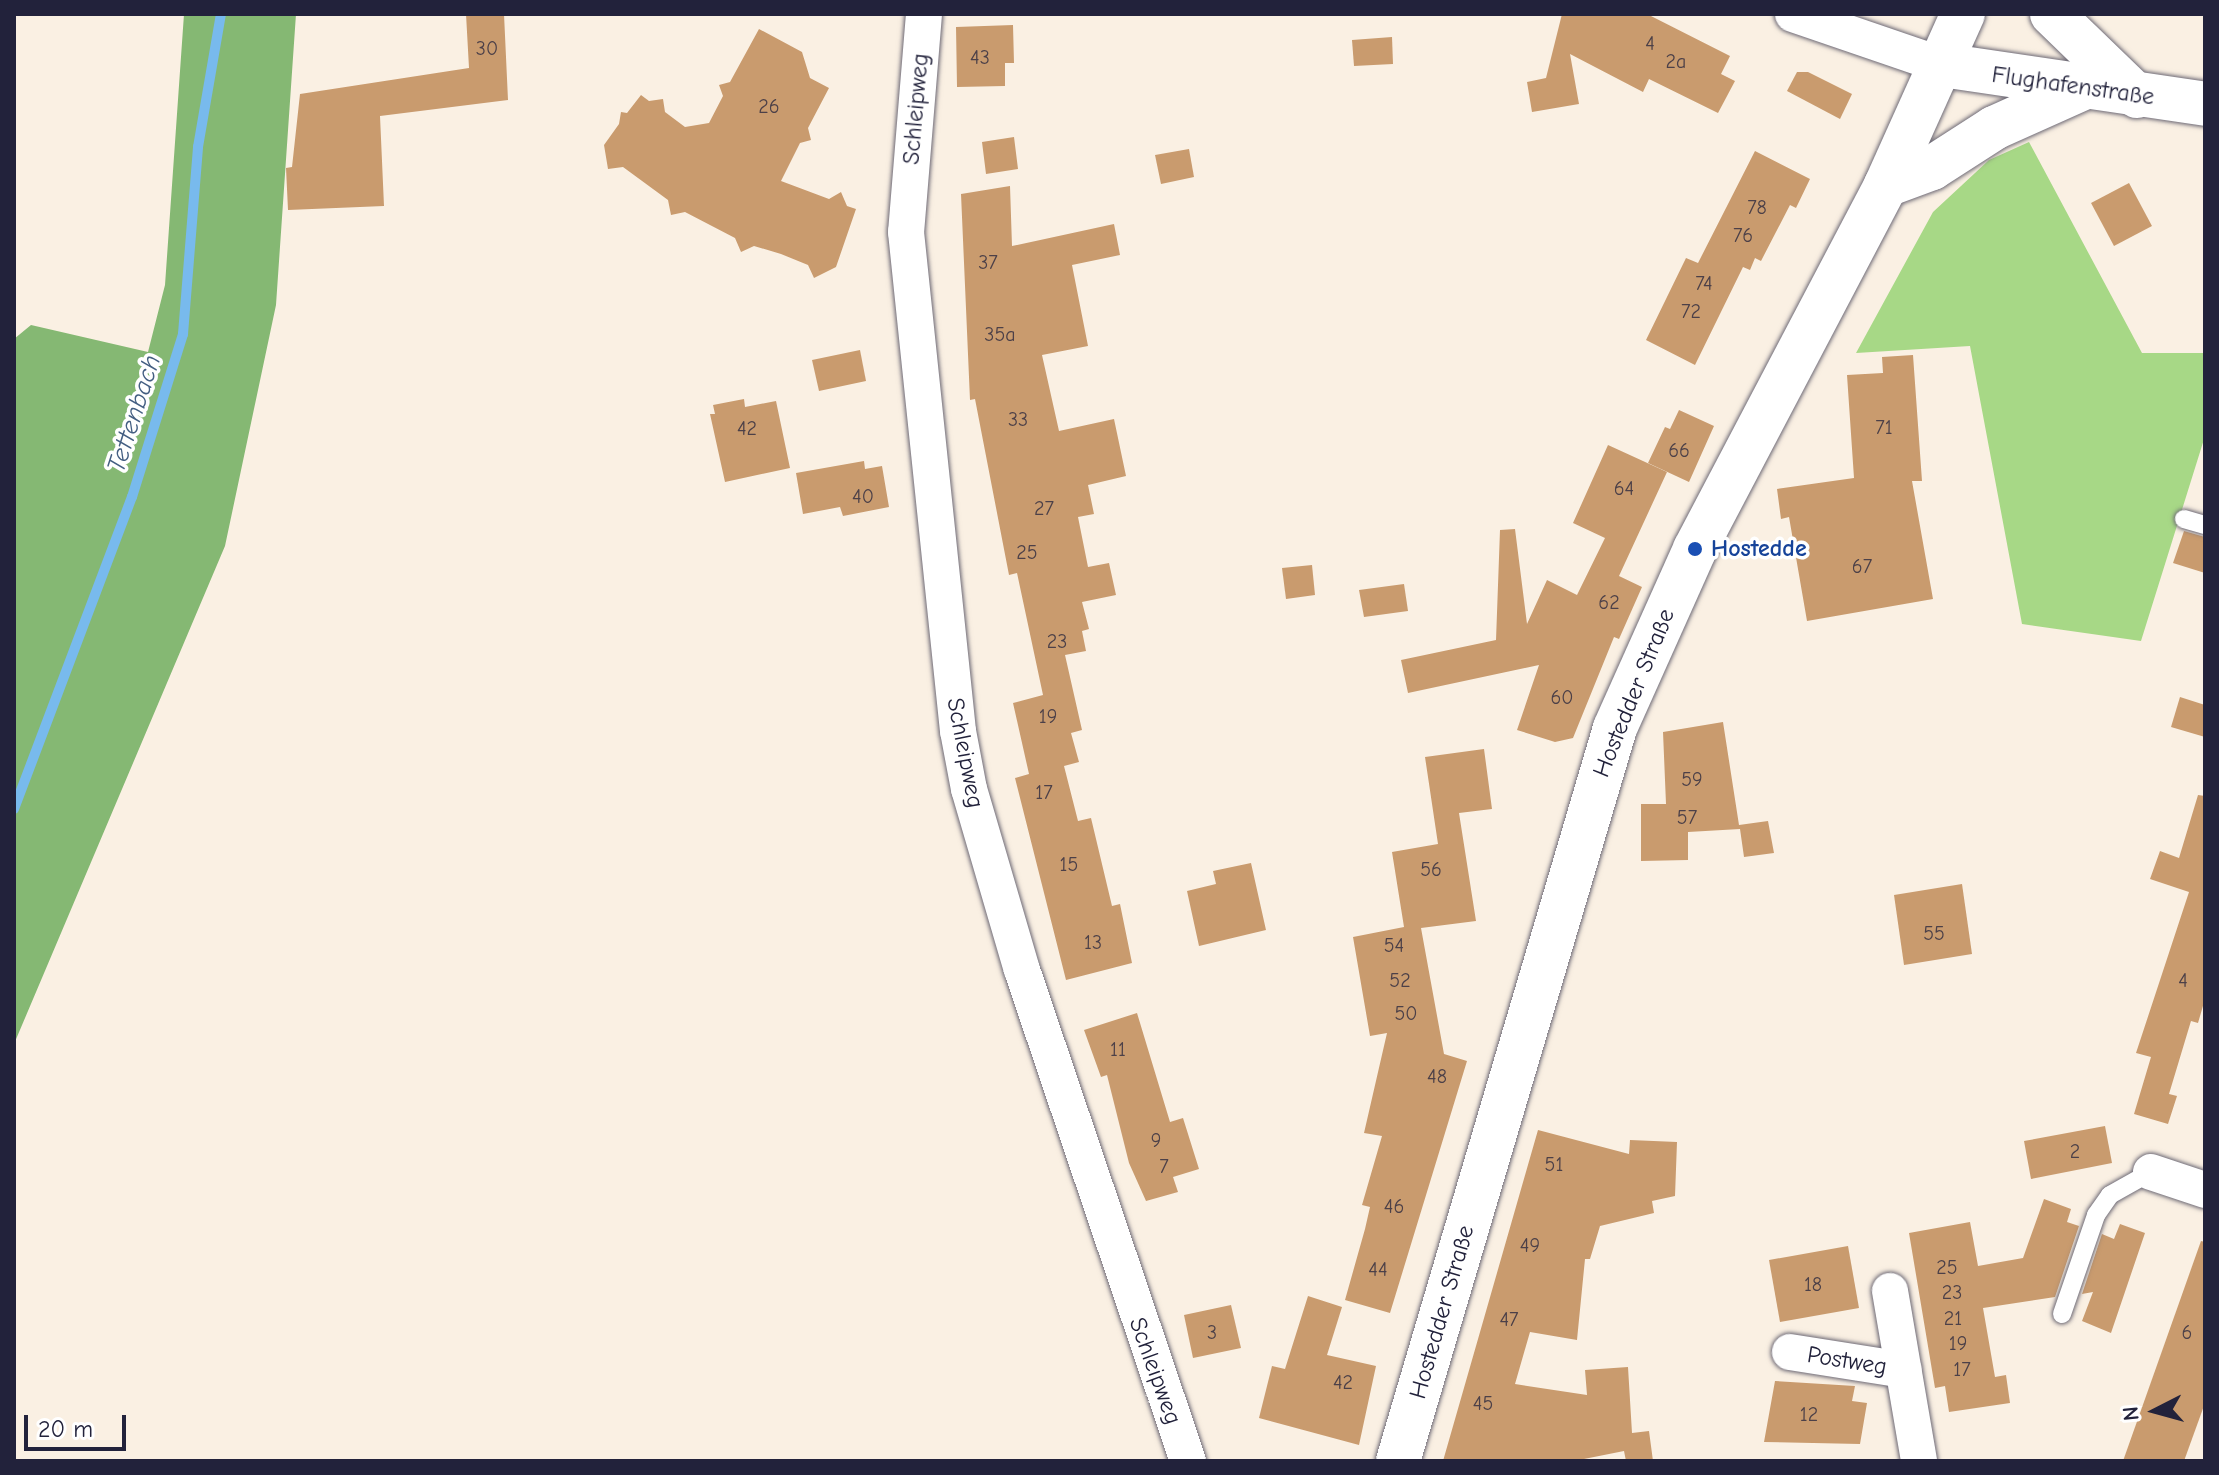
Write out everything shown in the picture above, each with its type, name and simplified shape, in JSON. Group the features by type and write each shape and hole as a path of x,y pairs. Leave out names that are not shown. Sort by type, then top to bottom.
{"main road":[{"name":"Hostedder Straße","path":"1398,1461 1615,728 1695,549 1886,185 1963,14"},
{"path":"2052,14 2137,96"},
{"name":"Flughafenstraße","path":"1942,65 2205,104"},
{"path":"1886,185 1932,168 1986,132 2083,88"}],"street":[{"name":"Schleipweg","path":"924,14 906,232 961,745 1022,970 1188,1461"},
{"path":"1793,14 1942,65"},
{"path":"2151,1172 2202,1180"},
{"name":"Postweg","path":"1890,1291 1919,1461"},
{"name":"Postweg","path":"1790,1352 1904,1370"}],"lane":[{"path":"2184,519 2205,525"},
{"path":"2062,1314 2096,1215 2110,1195 2151,1172"}],"green space":[{"path":"184,14 296,14 276,305 225,546 14,1044 14,339 31,325 148,352 165,285"},
{"path":"2029,142 2142,353 2205,353 2205,436 2141,641 2022,624 1970,346 1856,353 1933,212 1989,160"}],"building":[{"path":"466,14 504,14 508,100 380,116 384,206 288,210 286,168 292,167 300,94 469,68"},
{"path":"1562,14 1647,14 1730,56 1721,74 1735,81 1718,113 1649,79 1643,92 1570,54 1579,104 1532,112 1527,82 1546,78"},
{"path":"1013,25 1014,63 1005,63 1005,86 957,87 956,27"},
{"path":"759,29 802,52 810,78 829,88 808,128 811,140 800,143 781,181 829,199 841,192 847,206 856,209 836,267 814,278 808,265 754,246 741,252 735,238 685,212 671,215 668,200 623,167 608,169 604,145 619,124 621,112 627,113 641,95 649,101 663,99 665,112 685,127 709,123 723,96 719,85 730,82"},
{"path":"1392,37 1393,64 1354,66 1352,40"},
{"path":"1797,72 1808,72 1852,94 1840,119 1787,91"},
{"path":"1014,137 1018,169 986,174 982,142"},
{"path":"1189,149 1194,177 1161,184 1155,155"},
{"path":"1755,151 1810,179 1796,208 1790,205 1761,261 1755,258 1750,270 1743,267 1695,365 1646,340 1686,258 1698,263"},
{"path":"2129,183 2152,226 2114,246 2091,203"},
{"path":"1010,186 1012,246 1114,224 1120,255 1072,265 1088,346 1042,355 1059,431 1114,419 1126,476 1088,485 1094,514 1078,517 1088,567 1109,563 1116,595 1082,602 1089,629 1082,631 1086,651 1065,655 1082,730 1071,733 1079,762 1064,766 1078,821 1091,818 1112,906 1120,904 1132,963 1066,980 1015,778 1029,774 1013,703 1043,695 1017,573 1009,575 975,399 970,400 961,194"},
{"path":"860,350 866,381 819,391 812,360"},
{"path":"1913,355 1922,481 1912,481 1933,599 1807,621 1789,517 1781,519 1777,489 1854,478 1847,375 1883,373 1882,357"},
{"path":"744,399 745,407 776,401 790,468 725,482 710,414 715,414 713,405"},
{"path":"1679,410 1714,426 1689,482 1648,463 1665,427 1670,429"},
{"path":"1608,445 1667,472 1619,576 1642,587 1619,639 1614,637 1573,738 1555,742 1517,730 1539,665 1408,693 1401,660 1496,640 1500,530 1515,529 1527,624 1547,580 1577,595 1605,538 1573,523"},
{"path":"864,461 865,469 882,466 889,507 843,516 840,507 803,514 796,473"},
{"path":"2184,531 2205,537 2205,573 2173,563"},
{"path":"1312,565 1315,595 1286,599 1282,568"},
{"path":"1404,584 1408,611 1364,617 1359,590"},
{"path":"2180,697 2205,705 2205,737 2171,727"},
{"path":"1723,722 1739,825 1768,821 1774,853 1744,857 1740,829 1688,832 1688,860 1641,861 1641,804 1666,804 1663,732"},
{"path":"1484,749 1492,809 1459,813 1476,921 1421,928 1444,1054 1467,1061 1390,1313 1345,1300 1370,1207 1362,1205 1382,1136 1364,1133 1387,1033 1370,1036 1353,937 1404,927 1392,852 1438,844 1425,757"},
{"path":"2198,795 2205,796 2205,999 2198,1023 2191,1021 2169,1094 2177,1096 2168,1124 2134,1114 2151,1057 2136,1053 2189,892 2150,879 2160,851 2179,858"},
{"path":"1251,863 1266,930 1199,946 1187,891 1216,884 1213,871"},
{"path":"1962,884 1972,954 1904,965 1894,895"},
{"path":"1137,1013 1170,1122 1183,1118 1199,1169 1173,1177 1178,1192 1146,1201 1129,1163 1107,1075 1101,1077 1084,1030"},
{"path":"2105,1126 2112,1163 2031,1179 2024,1141"},
{"path":"1538,1130 1629,1154 1630,1140 1677,1142 1675,1196 1652,1201 1654,1213 1600,1226 1590,1259 1585,1259 1577,1340 1530,1332 1515,1384 1587,1395 1585,1370 1628,1367 1632,1433 1649,1431 1653,1461 1626,1461 1624,1451 1574,1461 1443,1461"},
{"path":"2044,1199 2071,1209 2067,1222 2079,1226 2055,1297 1983,1308 1995,1377 2006,1375 2010,1403 1949,1412 1945,1386 1935,1388 1909,1233 1970,1222 1978,1266 2023,1258"},
{"path":"2120,1224 2145,1233 2111,1333 2082,1321 2093,1292 2082,1294 2102,1234 2114,1239"},
{"path":"2201,1241 2205,1242 2205,1403 2184,1461 2123,1461"},
{"path":"1848,1246 1859,1308 1780,1322 1769,1260"},
{"path":"1308,1296 1342,1307 1327,1355 1376,1366 1359,1445 1259,1418 1272,1366 1285,1369"},
{"path":"1231,1305 1241,1348 1193,1358 1184,1315"},
{"path":"1775,1381 1855,1386 1852,1401 1867,1403 1860,1444 1764,1442"}],"waterway":[{"name":"Tettenbach","path":"14,809 132,497 183,334 198,147 221,14"}],"place":[{"name":"Hostedde","path":"1695,549"}]}
